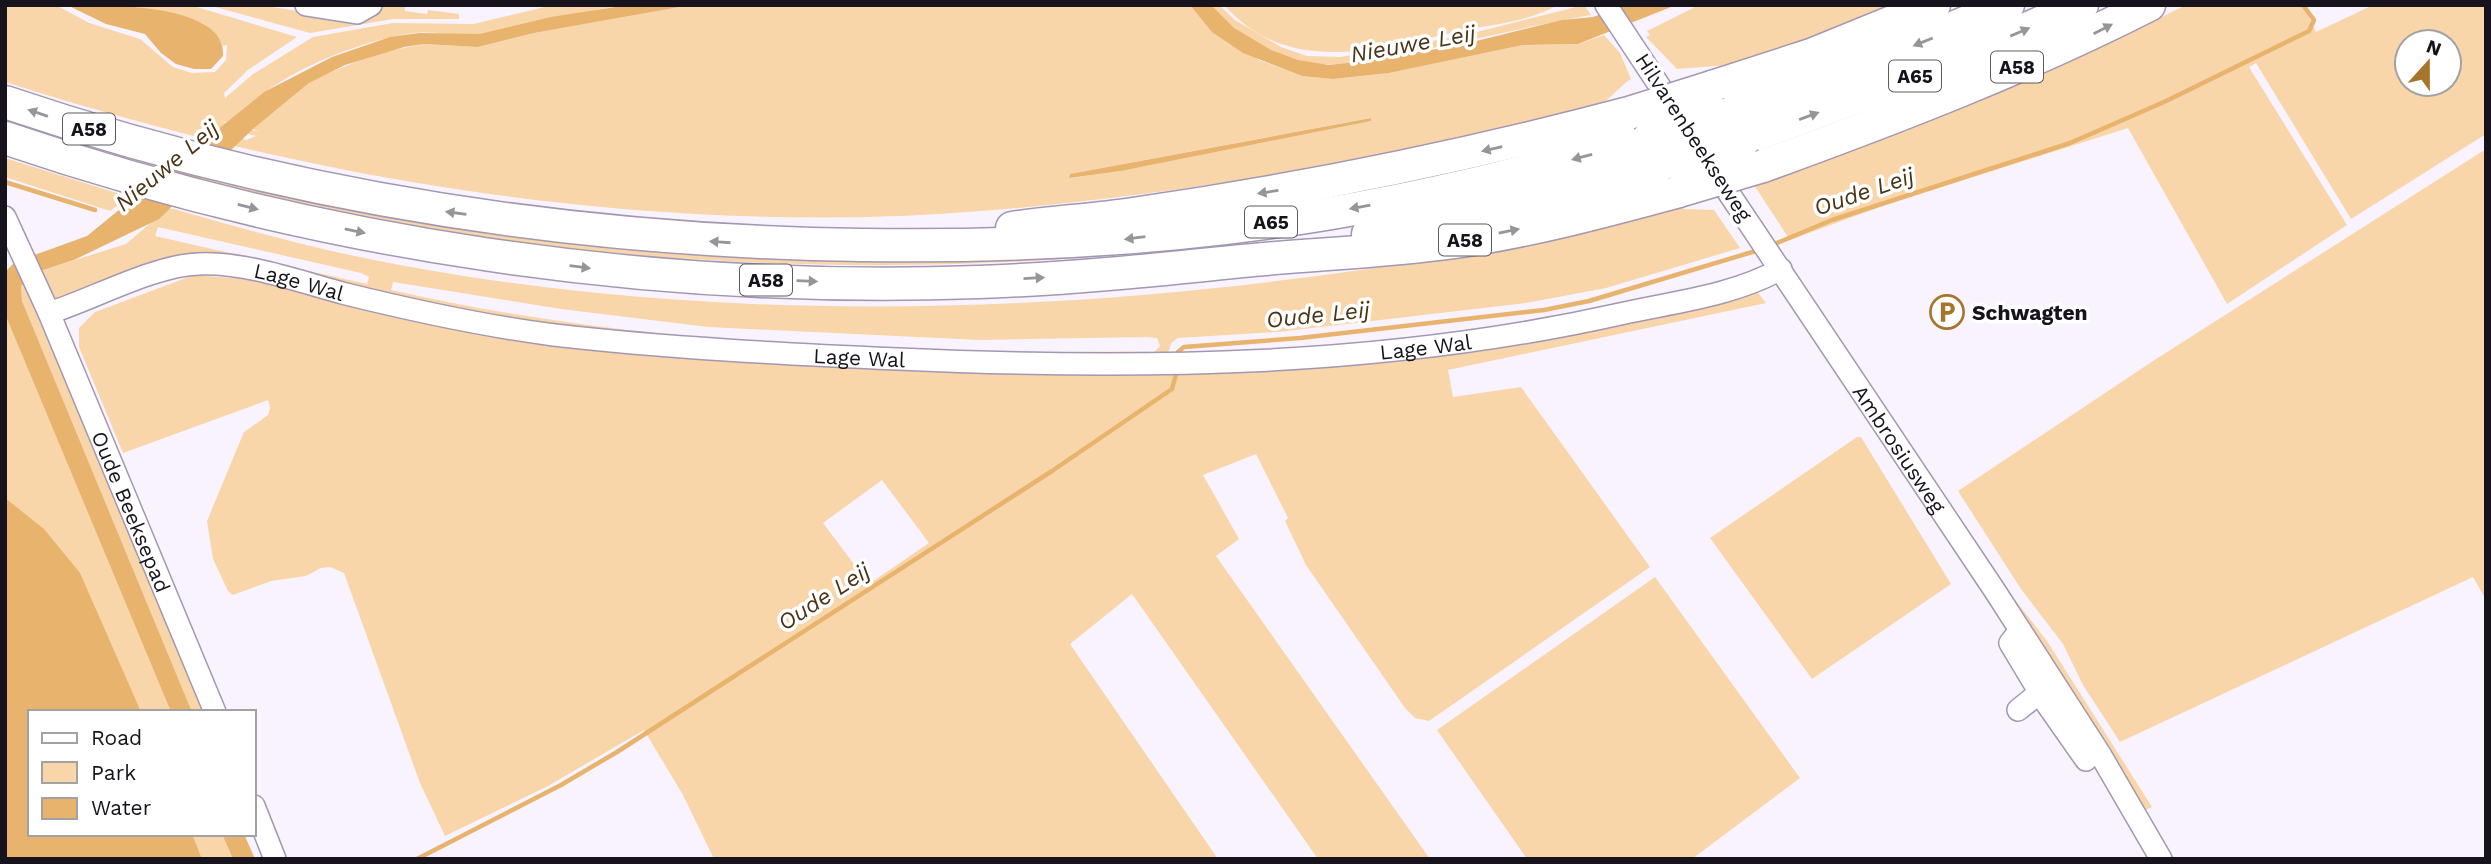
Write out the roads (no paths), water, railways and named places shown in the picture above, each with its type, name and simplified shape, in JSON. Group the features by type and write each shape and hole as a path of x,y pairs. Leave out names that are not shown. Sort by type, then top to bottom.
{"highway":[{"name":"A58","path":"5,102 233,170 416,207 620,235 749,244 886,246 1080,218 1131,214 1334,181 1490,150 1629,113 1811,55 1934,5"},
{"name":"A65","path":"1737,127 1818,84 2008,5"},
{"name":"A65","path":"1247,260 1514,204 1656,151 1938,67 2082,5"},
{"name":"A58","path":"5,138 145,181 410,243 611,271 716,278 847,282 977,282 1135,272 1461,241 1579,218 1763,166 1949,96 2088,36 2149,5"},
{"name":"A65","path":"886,246 1022,246 1122,240 1273,222 1378,204 1525,173 1656,151"}],"street":[{"path":"306,5 356,13 370,5"},
{"name":"Hilvarenbeekseweg","path":"1606,5 1771,254"},
{"path":"5,217 49,313"},
{"name":"Lage Wal","path":"49,313 173,267 200,264 283,278 455,320 618,342 935,361 1178,363 1406,350 1519,335 1745,286 1771,254"},
{"name":"Ambrosiusweg","path":"1771,254 2020,630 2086,760"},
{"name":"Oude Beeksepad","path":"49,313 214,710"},
{"path":"2018,710 2047,687"},
{"name":"Ambrosiusweg","path":"2047,687 2141,820 2161,859"},
{"path":"256,811 275,859"}],"water":[{"path":"67,5 133,7 185,16 206,25 219,38 223,56 211,69 194,69 176,64 161,53 145,34 106,24"},
{"path":"628,5 691,5 534,33 478,47 424,44 404,47 345,65 309,83 253,129 159,219 74,260 37,272 21,286 22,301 191,710 170,710 5,314 5,272 15,262 87,236 264,92 332,57 390,37 419,33 480,34 551,17"},
{"path":"1190,5 1211,5 1234,28 1271,50 1298,60 1329,65 1460,45 1562,20 1593,17 1625,5 1676,5 1578,44 1523,45 1389,73 1333,79 1302,76 1243,53 1212,32"},
{"path":"1371,118 1371,121 1121,171 1069,178 1070,174"},
{"path":"5,498 44,529 80,573 140,710 28,710 28,836 193,836 202,859 5,859"},
{"path":"223,836 245,836 255,859 233,859"}],"waterway":[{"name":"Oude Leij","path":"1770,246 1832,220 2070,143 2164,102 2309,31 2314,20 2303,5"},
{"path":"5,182 95,210"},
{"name":"Oude Leij","path":"1178,358 1178,352 1184,347 1300,338 1544,310 1589,301 1759,250"},
{"name":"Oude Leij","path":"417,859 561,785 617,752 1052,471 1172,389 1177,371"}],"place":[{"name":"Schwagten","path":"1947,312"}],"water label":[{"name":"Nieuwe Leij","path":"1413,44"},
{"name":"Nieuwe Leij","path":"167,166"}]}
